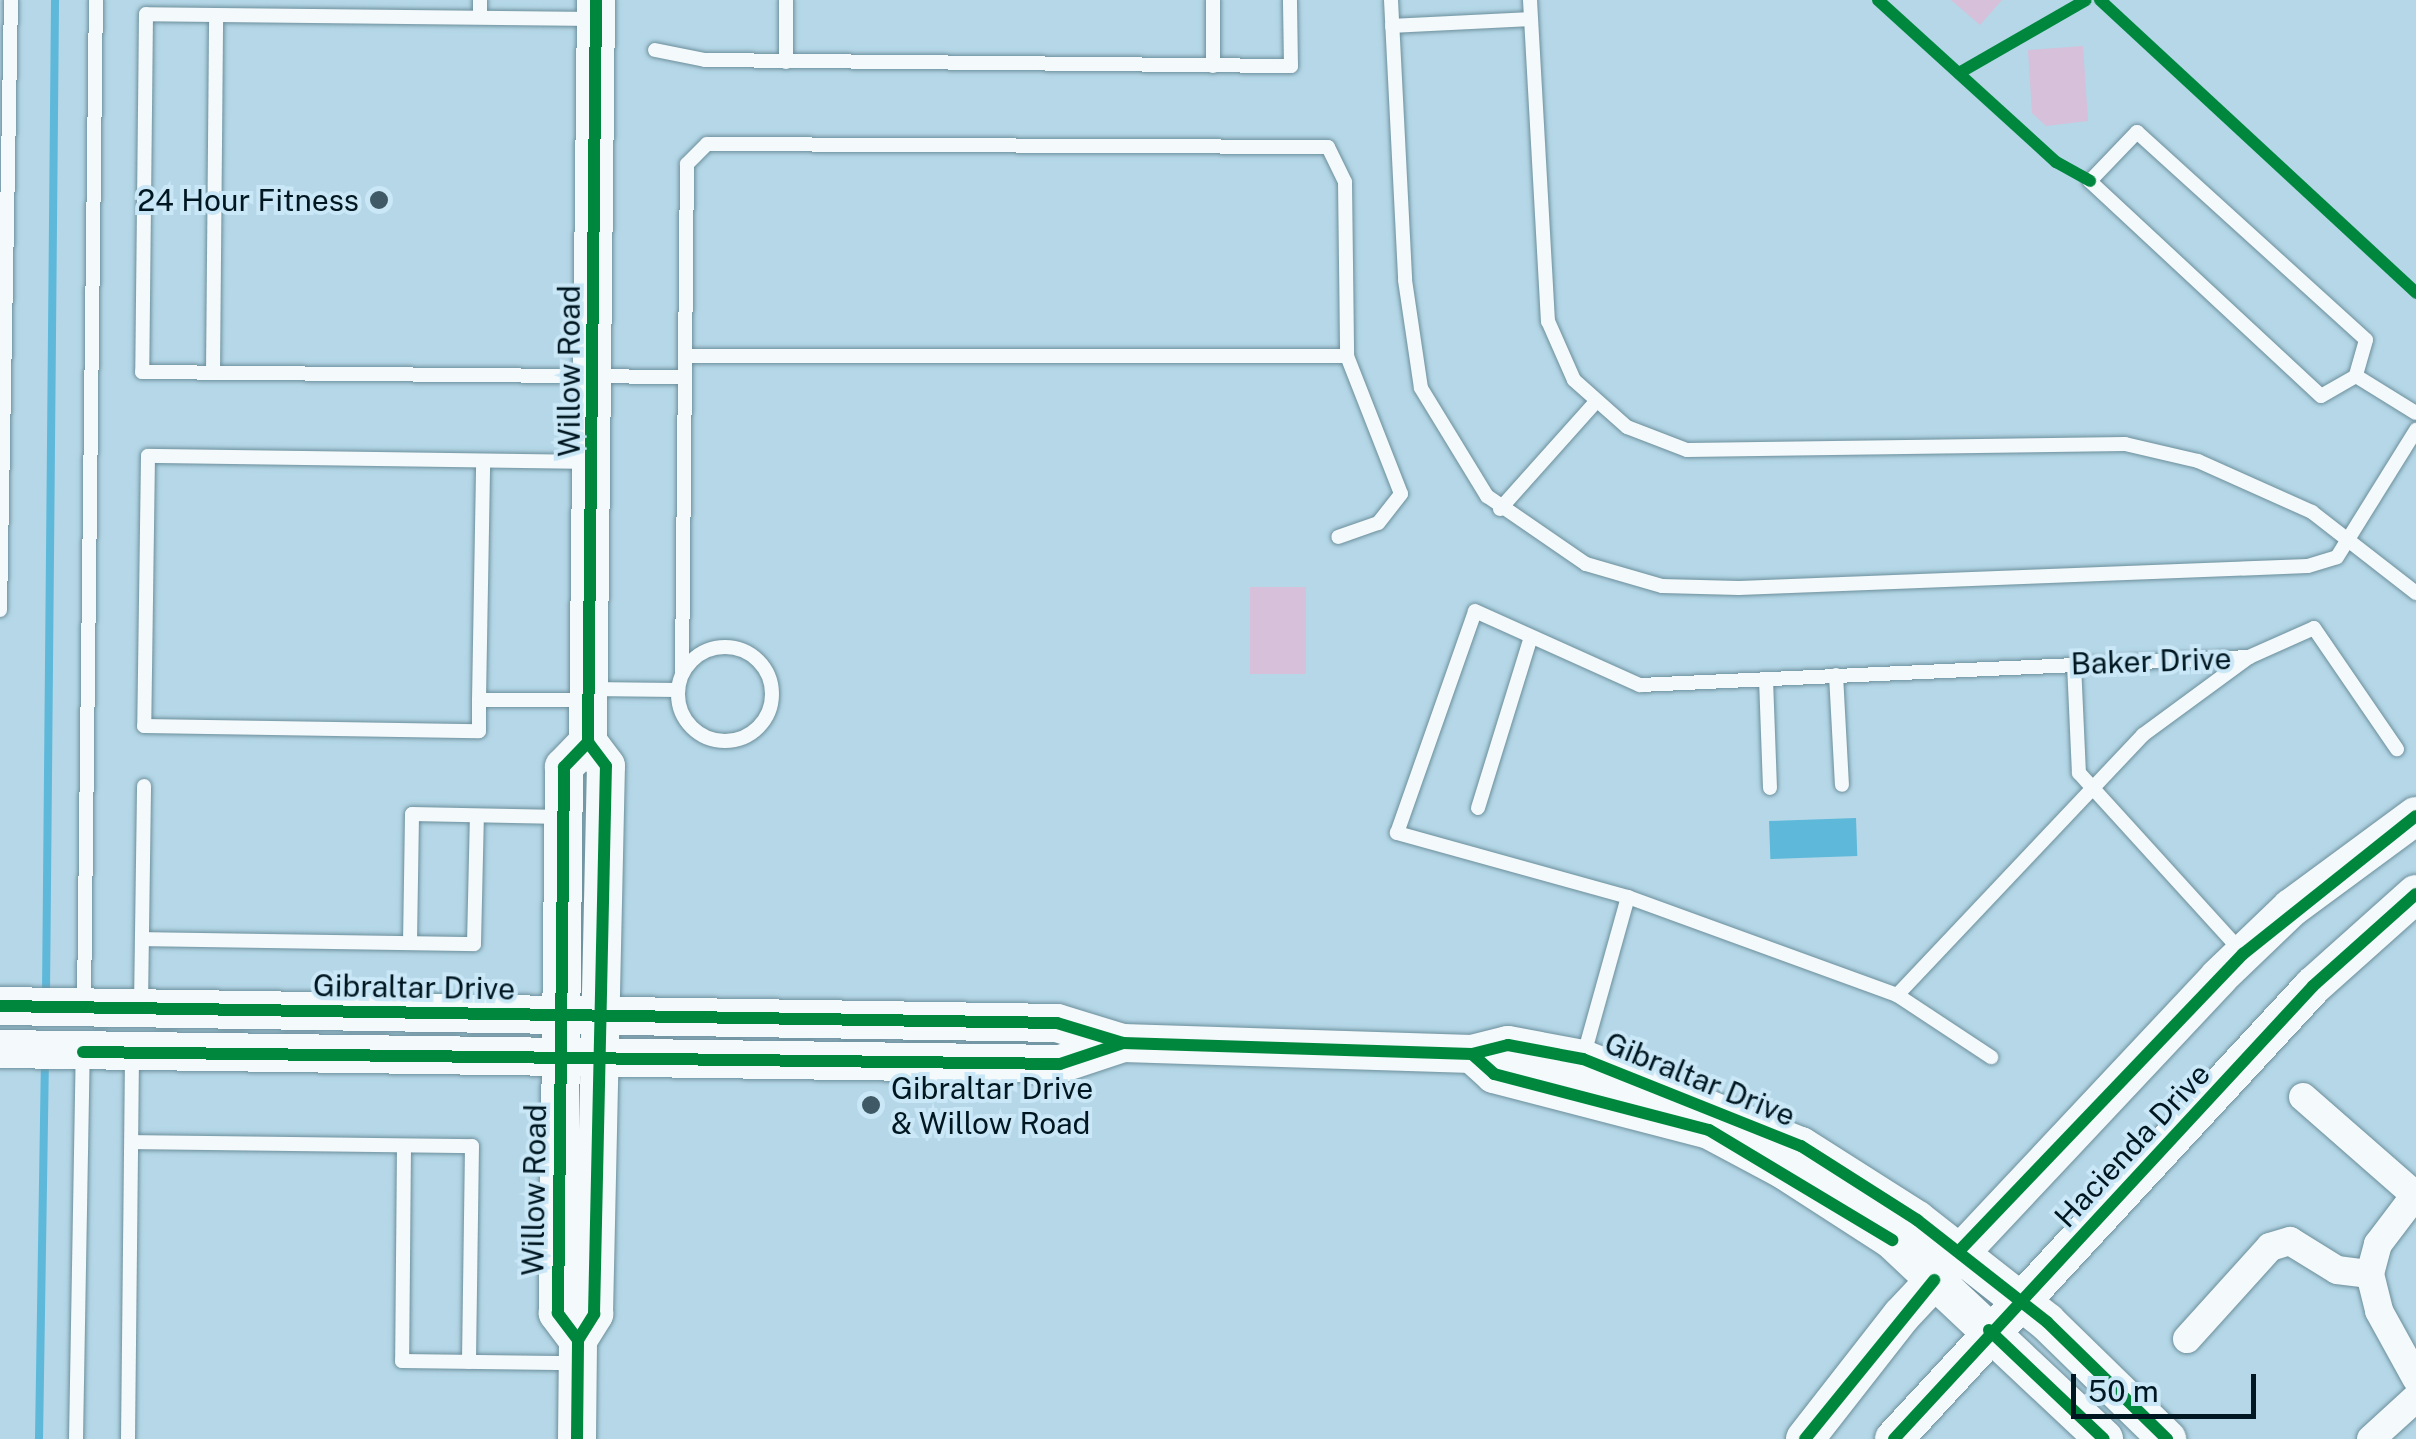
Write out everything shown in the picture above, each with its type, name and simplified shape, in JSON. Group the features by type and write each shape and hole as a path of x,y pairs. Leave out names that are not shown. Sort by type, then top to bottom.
{"street":[{"name":"Willow Road","path":"577,1439 578,1351 594,1314 606,766 588,742 596,9"},
{"name":"Willow Road","path":"578,1351 558,1313 564,766 588,742"},
{"name":"Hacienda Drive","path":"1805,1439 1960,1250 2243,954 2416,816"},
{"path":"2348,950 2416,865"},
{"name":"Hacienda Drive","path":"1894,1439 1989,1330 2348,950 2416,894"},
{"name":"Gibraltar Drive","path":"2,1006 1058,1023 1123,1044 1472,1054 1508,1045 1710,1130 1769,1162 1892,1240 2104,1439"},
{"name":"Gibraltar Drive","path":"2,1049 1060,1064 1123,1044"},
{"name":"Gibraltar Drive","path":"1579,1074 1801,1146 1960,1250 2020,1299 2166,1439"},
{"path":"2304,1097 2415,1194 2378,1244 2370,1274 2379,1311 2416,1378"},
{"path":"2186,1339 2270,1247 2290,1241 2336,1270 2370,1274"},
{"path":"2371,1439 2416,1398"}],"lane":[{"path":"0,610 11,0"},
{"path":"84,1008 96,0"},
{"path":"480,0 480,18"},
{"path":"786,0 786,62"},
{"path":"1213,0 1213,66"},
{"path":"655,50 786,62 1292,66 1290,0"},
{"path":"1391,0 1410,346 1440,428 1500,509 1586,564 1662,586 1739,588 2308,566 2337,556 2416,430"},
{"path":"1530,0 1540,282 1559,356 1594,404 1688,450 2124,444 2198,461 2350,534 2416,594"},
{"path":"596,9 480,18 146,14 142,372 685,377"},
{"path":"213,373 216,14"},
{"path":"1392,26 1530,20"},
{"path":"2137,132 2366,340 2356,376 2321,396 2090,181 2137,132"},
{"path":"682,672 711,648 748,652 772,683 772,702 750,734 717,740 687,723 677,690 682,672 687,164 707,144 1328,147 1345,182 1347,356 1401,494 1378,523 1338,537"},
{"path":"685,356 1347,356"},
{"path":"2356,376 2416,412"},
{"path":"1500,509 1594,404"},
{"path":"483,460 479,730 144,726 148,456 483,460 593,462"},
{"name":"Baker Drive","path":"1628,897 1396,833 1474,611 1640,685 2248,658"},
{"path":"2248,658 2314,628 2397,749"},
{"path":"1478,808 1531,636"},
{"name":"Baker Drive","path":"1897,995 2144,735 2248,658"},
{"path":"2074,664 2079,774 2089,790 2243,954"},
{"path":"1836,676 1842,785"},
{"path":"1766,679 1770,788"},
{"path":"480,700 677,690"},
{"path":"140,1008 144,786"},
{"path":"410,943 412,814 564,817"},
{"path":"142,939 474,944 476,816"},
{"path":"1579,1074 1628,897 1897,995 1991,1057"},
{"path":"76,1439 83,1052"},
{"path":"128,1439 132,1052"},
{"path":"132,1142 472,1146 469,1362"},
{"path":"404,1146 402,1361 469,1362 578,1351"}],"shaded area":[{"path":"1951,0 2002,0 1980,25"},
{"path":"2083,46 2088,121 2046,126 2032,113 2028,50"},
{"path":"1250,587 1306,587 1306,674 1250,674"}],"water":[{"path":"1856,818 1857,856 1770,859 1769,821"}],"waterway":[{"path":"46,995 55,0"},
{"path":"39,1439 45,1059"}],"cycle path":[{"path":"577,1439 578,1340 594,1314 606,766 588,742 596,0"},
{"path":"1878,0 2056,162 2090,181"},
{"path":"1959,73 2086,0"},
{"path":"2100,0 2416,293"},
{"path":"578,1340 558,1313 564,767 588,742"},
{"path":"1960,1250 2243,954 2416,816"},
{"path":"1894,1439 2313,986 2416,894"},
{"path":"0,1006 1057,1023 1123,1043 1472,1054 1508,1045 1583,1059 1801,1146 1917,1220 2047,1322 2167,1439"},
{"path":"83,1052 1060,1064 1123,1043"},
{"path":"1472,1054 1494,1074 1709,1130 1892,1240"},
{"path":"1805,1439 1934,1280"},
{"path":"1989,1330 2104,1439"}],"place":[{"name":"24 Hour Fitness","path":"379,200"},
{"name":"Gibraltar Drive & Willow Road","path":"871,1105"}]}
